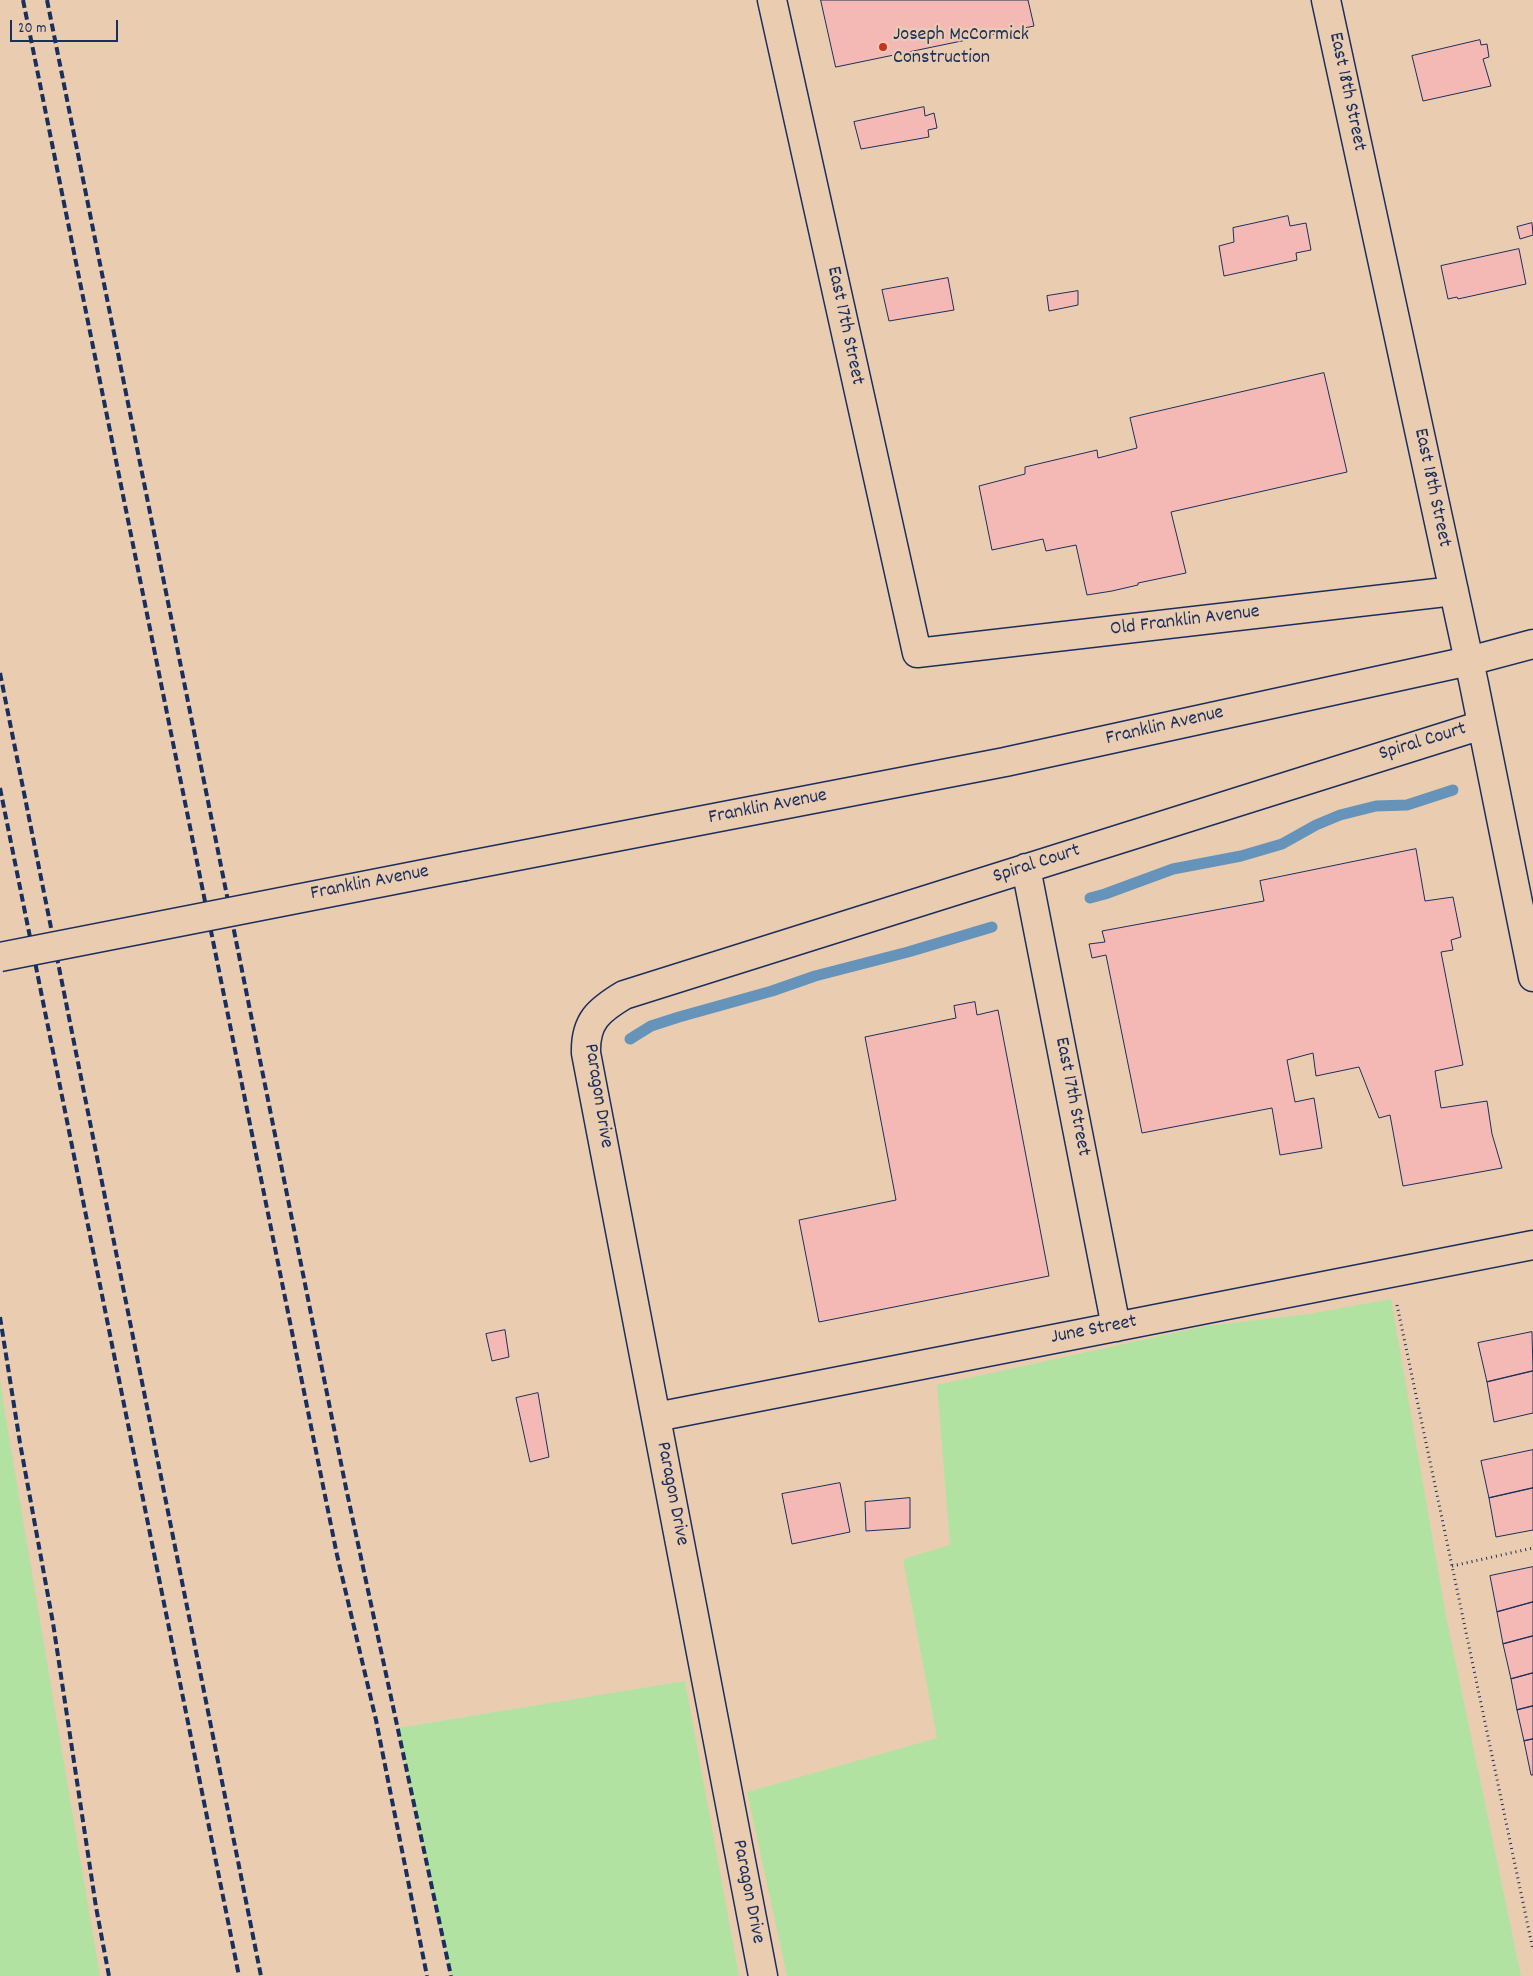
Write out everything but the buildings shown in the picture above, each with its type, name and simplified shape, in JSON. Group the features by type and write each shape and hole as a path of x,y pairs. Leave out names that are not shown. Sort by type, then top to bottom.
{"street":[{"name":"East 17th Street","path":"772,0 917,652"},
{"name":"East 18th Street","path":"1326,0 1469,661 1533,977"},
{"name":"Old Franklin Avenue","path":"917,652 1454,591"},
{"name":"Franklin Avenue","path":"0,957 1005,762 1469,661 1533,644"},
{"name":"Spiral Court","path":"596,1014 624,995 1482,725"},
{"name":"East 17th Street","path":"1026,868 1116,1326"},
{"name":"Paragon Drive","path":"596,1014 587,1035 586,1053 763,1976"},
{"name":"June Street","path":"656,1417 1533,1245"}],"path":[{"path":"1397,1302 1533,1950"},
{"path":"1452,1566 1533,1548"}],"green space":[{"path":"1391,1299 1446,1616 1521,1976 787,1976 747,1792 937,1738 903,1559 950,1545 937,1385 1206,1326 1309,1314"},
{"path":"0,1378 5,1413 100,1976 0,1976"},
{"path":"685,1681 739,1976 451,1976 398,1728"}],"waterway":[{"path":"1090,898 1173,869 1241,856 1282,844 1316,825 1340,815 1376,806 1407,805 1453,790"},
{"path":"630,1039 651,1026 679,1017 772,991 815,976 908,952 992,927"}],"railway":[{"path":"23,0 337,1555 376,1720 427,1976"},
{"path":"47,0 346,1488 451,1976"},
{"path":"0,673 261,1976"},
{"path":"0,788 239,1976"},
{"path":"0,1317 20,1443 53,1623 96,1907 109,1976"}],"place":[{"name":"Joseph McCormick Construction","path":"883,47"}]}
